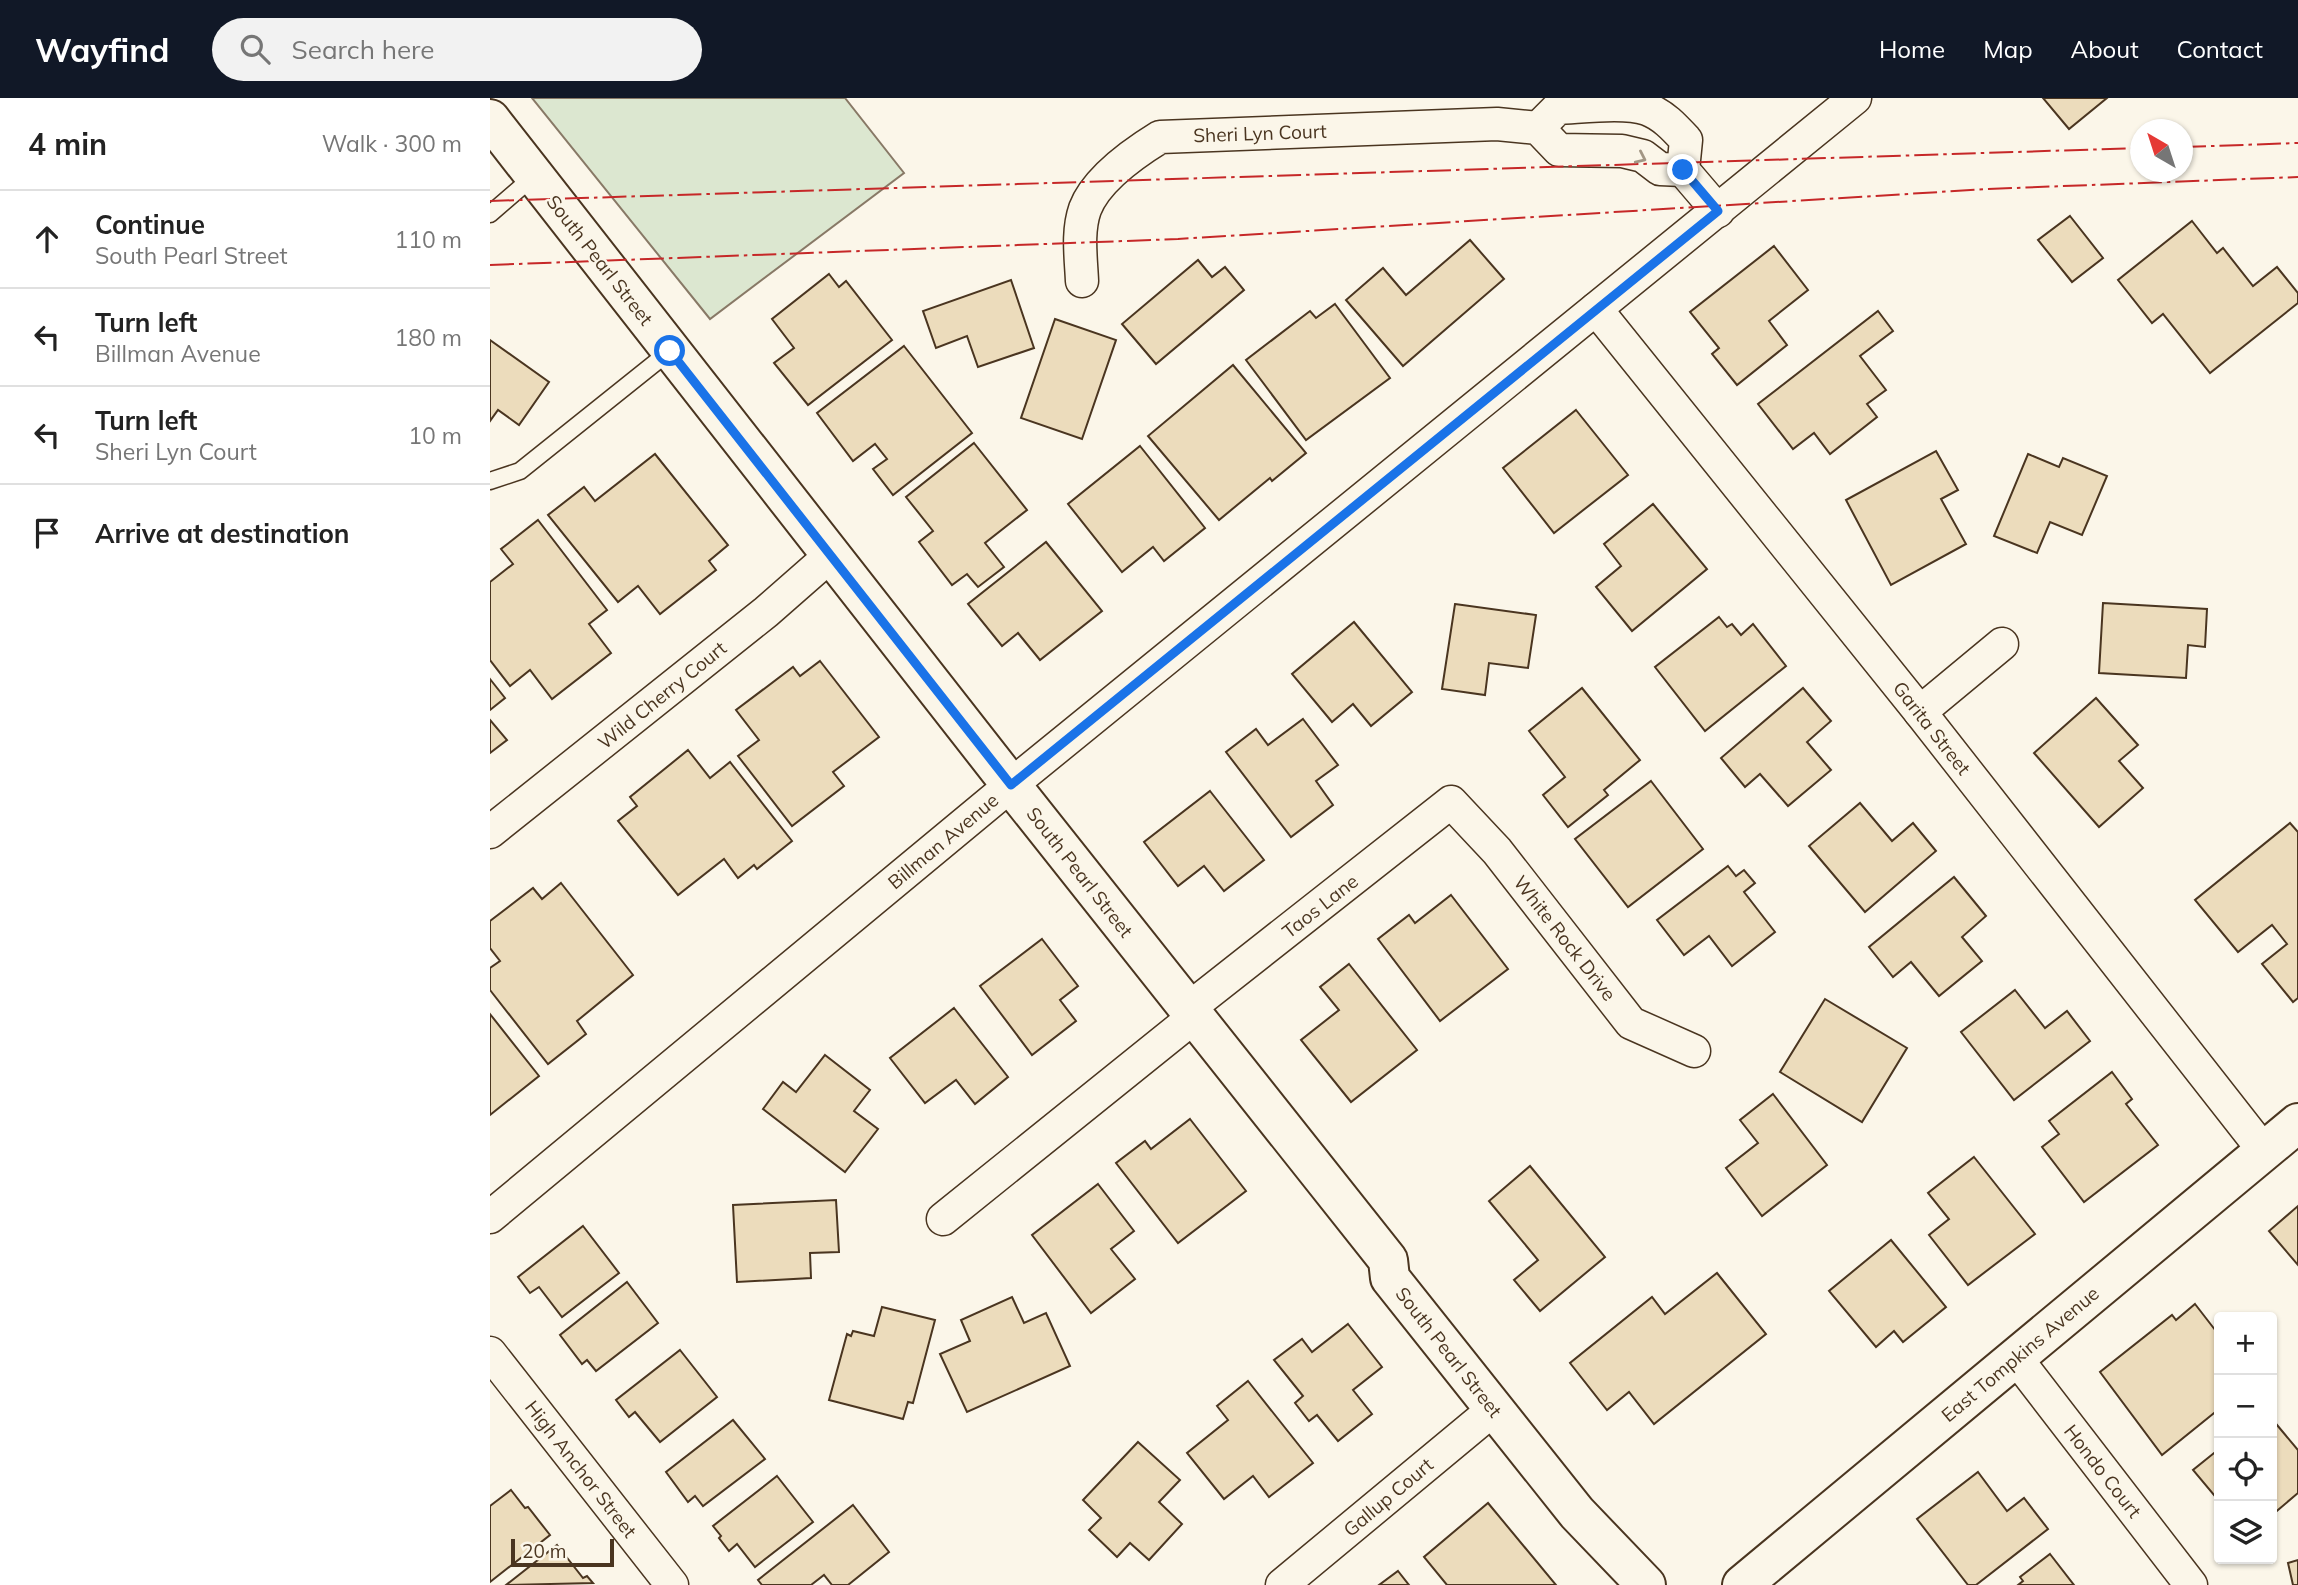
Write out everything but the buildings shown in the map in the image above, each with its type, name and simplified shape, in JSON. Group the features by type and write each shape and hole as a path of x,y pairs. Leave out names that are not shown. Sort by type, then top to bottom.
{"street":[{"name":"Billman Avenue","path":"490,1217 1011,785 1855,98"},
{"path":"1683,170 1660,169 1643,156 1622,151 1559,150 1538,128 1558,108 1613,105 1646,108 1669,122 1686,140 1683,170 1718,211"},
{"name":"Sheri Lyn Court","path":"1082,281 1080,236 1085,208 1104,180 1138,151 1160,138 1497,111 1538,128"},
{"name":"South Pearl Street","path":"490,119 1011,785 1388,1260 1390,1278 1577,1513 1646,1585"},
{"name":"Garita Street","path":"1595,309 1920,712 2264,1151"},
{"name":"Wild Cherry Court","path":"490,832 756,620 831,555"},
{"path":"1920,712 2002,644"},
{"name":"Taos Lane","path":"943,1219 1451,802"},
{"name":"White Rock Drive","path":"1451,802 1497,851 1631,1023 1694,1051"},
{"name":"East Tompkins Avenue","path":"1742,1585 2298,1123"},
{"name":"High Anchor Street","path":"490,1353 672,1585"},
{"name":"Hondo Court","path":"2016,1358 2191,1585"},
{"name":"Gallup Court","path":"1282,1585 1494,1409"}],"lane":[{"path":"490,214 534,176"},
{"path":"490,481 520,471 670,351"}],"green space":[{"path":"532,98 845,98 904,173 710,319"}],"power":[{"path":"2193,147 2298,143"},
{"path":"490,201 2130,148"},
{"path":"490,265 1178,239 1988,189 2298,177"}],"route":[{"path":"670,351 1011,785 1718,211 1683,170"}]}
